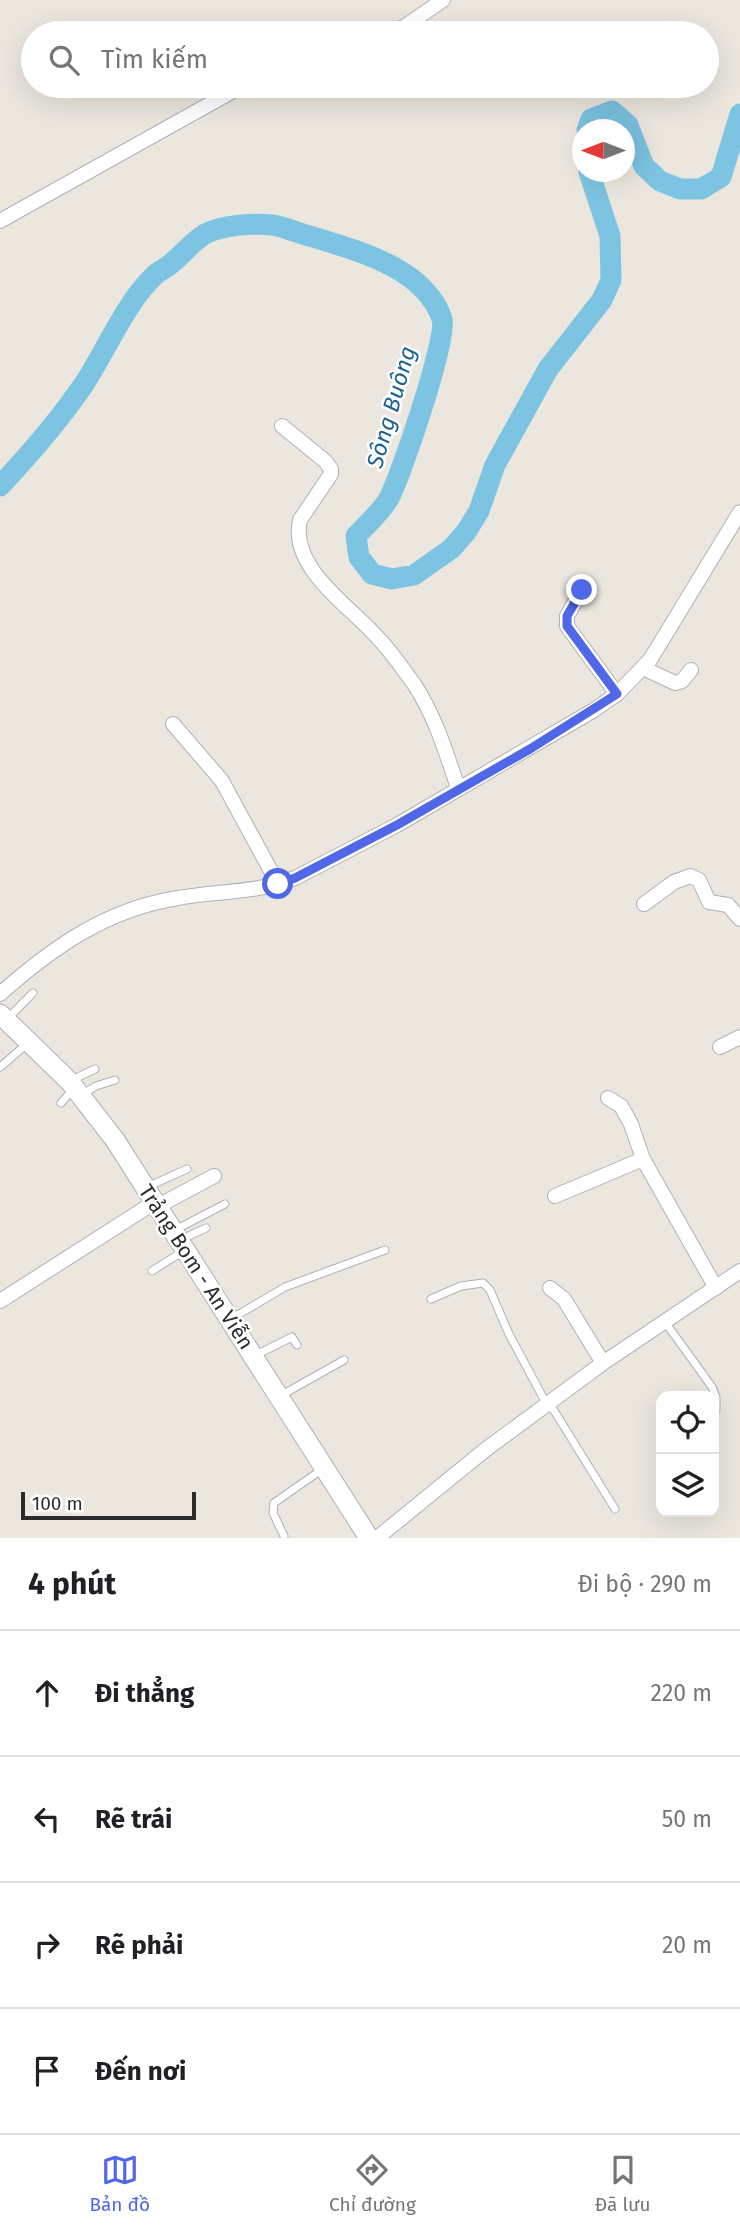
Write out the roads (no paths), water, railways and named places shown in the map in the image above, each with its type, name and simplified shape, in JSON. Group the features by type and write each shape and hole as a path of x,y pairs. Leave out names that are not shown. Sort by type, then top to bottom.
{"main road":[{"name":"Trảng Bom - An Viễn","path":"3,1017 75,1088 116,1140 370,1538"}],"street":[{"path":"413,21 443,0"},
{"path":"0,221 220,98"},
{"path":"282,426 331,468 331,474 300,520 298,528 310,567 335,597 377,636 414,684 442,739 458,788"},
{"path":"0,994 29,968 100,921 144,905 176,898 278,884 330,861 530,749 617,694 650,660 740,513"},
{"path":"582,590 567,616 567,626 617,694"},
{"path":"643,668 675,682 682,681 691,670"},
{"path":"173,724 222,781 278,884"},
{"path":"643,904 674,881 690,876 699,880 709,902 728,905 740,919"},
{"path":"720,1047 740,1037"},
{"path":"608,1098 621,1106 631,1124 643,1159 716,1288"},
{"path":"555,1196 643,1159"},
{"path":"0,1301 153,1198 214,1176"},
{"path":"370,1538 603,1363 740,1271"},
{"path":"550,1288 564,1300 603,1363"}],"lane":[{"path":"3,1017 33,993"},
{"path":"0,1067 30,1041"},
{"path":"61,1103 95,1069"},
{"path":"75,1088 96,1086 115,1080"},
{"path":"153,1198 187,1169"},
{"path":"152,1271 179,1240 225,1203"},
{"path":"179,1240 206,1228"},
{"path":"230,1319 285,1287 385,1250"},
{"path":"431,1299 461,1286 483,1283 490,1290 509,1334 549,1405 615,1509"},
{"path":"665,1322 714,1391"},
{"path":"253,1356 291,1334 297,1345"},
{"path":"279,1396 344,1360"},
{"path":"284,1536 273,1513 274,1503 325,1468"}],"waterway":[{"name":"Sông Buông","path":"591,119 612,111 621,119"},
{"name":"Sông Buông","path":"635,143 644,166 660,181 680,189 701,189 721,177 740,114"},
{"name":"Sông Buông","path":"0,486 44,437 74,398 135,298 156,274 212,231 247,225 277,226 369,256 406,274 433,301 442,319 442,331 431,379 394,487 385,505 356,536 359,557 372,574 392,579 414,575 451,549 466,532 479,511 495,465 548,369 602,300 611,280 610,236 592,182"}]}
